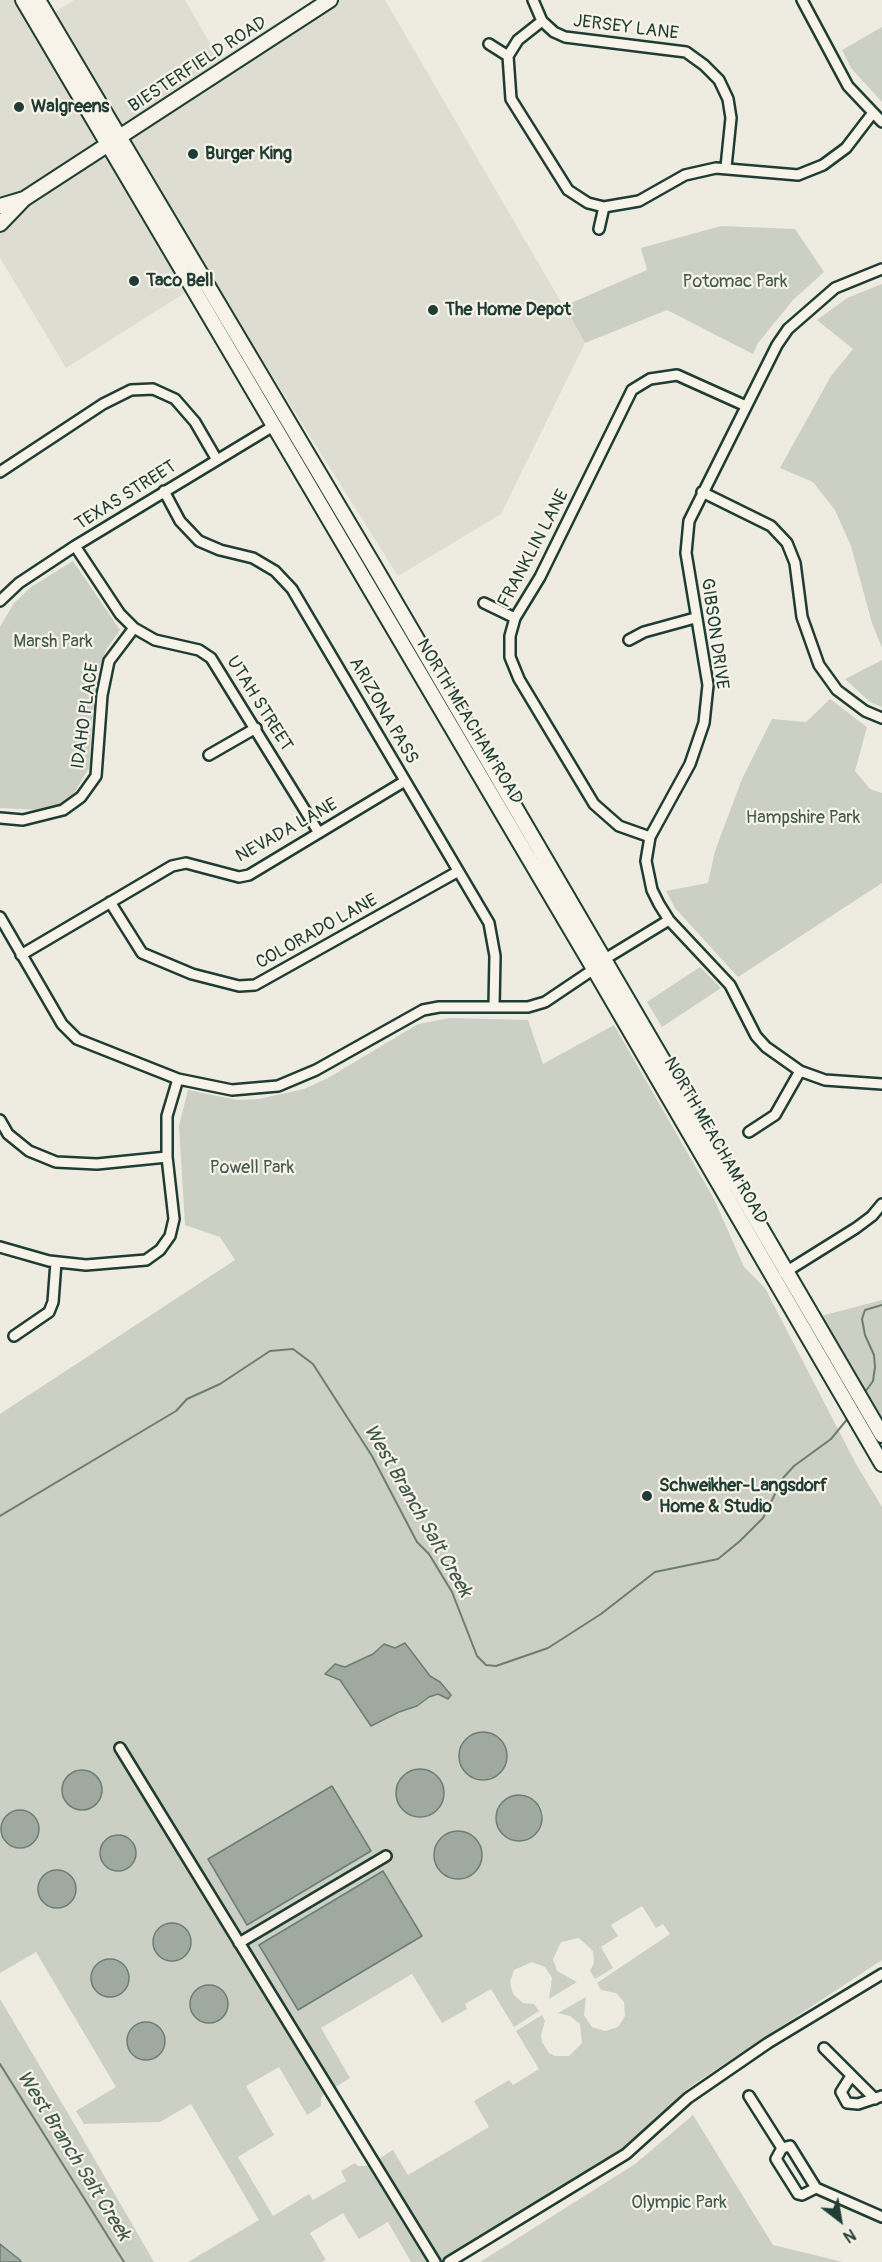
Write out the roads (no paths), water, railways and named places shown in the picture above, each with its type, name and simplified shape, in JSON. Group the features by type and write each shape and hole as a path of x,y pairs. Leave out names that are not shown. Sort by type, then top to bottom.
{"main road":[{"name":"NORTH MEACHAM ROAD","path":"23,0 275,425 882,1464"},
{"name":"NORTH MEACHAM ROAD","path":"38,0 788,1270 882,1435"},
{"name":"BIESTERFIELD ROAD","path":"0,224 24,199 330,0"},
{"name":"BIESTERFIELD ROAD","path":"0,206 24,199"}],"street":[{"path":"533,0 542,21 518,40 508,56 511,99 568,190 588,202 604,207 639,201 686,175 726,167 798,175 823,165 846,148 872,114"},
{"path":"802,0 848,86 882,122"},
{"name":"JERSEY LANE","path":"542,21 554,33 565,37 686,52 704,64 719,80 728,99 731,118 726,167"},
{"path":"489,44 508,56"},
{"path":"599,229 604,207"},
{"name":"GIBSON DRIVE","path":"882,269 835,288 803,313 777,345 689,521 686,554 708,686 704,723 690,764 650,837 646,861 652,890 669,920 730,986 761,1041 800,1071 825,1080 882,1084"},
{"name":"FRANKLIN LANE","path":"650,837 619,826 594,804 581,784 519,679 510,657 510,636 514,618 540,577 632,390 650,379 677,375 746,406"},
{"path":"0,472 103,404 131,390 153,389 175,399 195,422 217,460"},
{"name":"TEXAS STREET","path":"0,601 19,584 75,546 275,425"},
{"name":"ARIZONA PASS","path":"164,491 180,520 200,541 220,550 253,558 275,571 292,589 489,923 495,956 494,1006"},
{"path":"702,492 771,526 787,543 795,563 802,617 819,665 837,690 865,711 882,718"},
{"name":"UTAH STREET","path":"75,546 120,614 134,628 155,640 199,650 211,658 319,833"},
{"path":"484,603 514,618"},
{"path":"629,640 644,632 696,618"},
{"name":"IDAHO PLACE","path":"0,818 23,820 44,817 63,810 81,797 96,776 102,695 109,661 134,628"},
{"path":"209,755 256,728"},
{"name":"NEVADA LANE","path":"21,955 172,866 186,863 239,877 249,875 405,781"},
{"name":"COLORADO LANE","path":"110,902 142,953 192,974 239,986 255,985 457,872"},
{"path":"0,917 62,1024 77,1039 178,1079 232,1090 278,1086 316,1070 423,1010 439,1007 528,1007 545,1002 605,959 669,920"},
{"path":"749,1132 775,1115 800,1071"},
{"path":"0,1247 56,1262 86,1265 146,1260 160,1250 170,1236 174,1219 167,1157 167,1116 178,1079"},
{"path":"0,1120 8,1134 29,1151 56,1162 97,1164 167,1157"},
{"path":"774,1279 856,1228 872,1216 882,1204"},
{"path":"14,1336 49,1312 56,1262"},
{"path":"120,1748 435,2262"},
{"path":"239,1943 386,1856"},
{"path":"449,2262 626,2154 688,2098 768,2043 882,1974"},
{"path":"824,2048 851,2076 878,2097"},
{"path":"851,2076 842,2092 847,2103 858,2104 878,2097"},
{"path":"749,2096 783,2148"},
{"path":"816,2188 802,2195 798,2194 776,2159 783,2148 790,2146 816,2188 882,2217"}],"waterway":[{"name":"West Branch Salt Creek","path":"863,1395 873,1381 875,1367 874,1355 865,1335 862,1319 865,1310 882,1305"},
{"name":"West Branch Salt Creek","path":"0,1516 176,1411 187,1399 220,1384 270,1351 293,1349 313,1364 372,1456 417,1542 429,1554 452,1592 477,1656 486,1665 496,1666 548,1648 601,1614 655,1572 718,1559 763,1518 783,1478 794,1466 831,1439 849,1417"},
{"name":"West Branch Salt Creek","path":"0,2064 124,2262"}],"place":[{"name":"Walgreens","path":"19,107"},
{"name":"Burger King","path":"193,154"},
{"name":"Taco Bell","path":"134,281"},
{"name":"The Home Depot","path":"433,310"},
{"name":"Schweikher-Langsdorf Home & Studio","path":"647,1496"}],"park label":[{"name":"Potomac Park","path":"735,282"},
{"name":"Marsh Park","path":"53,642"},
{"name":"Hampshire Park","path":"803,818"},
{"name":"Powell Park","path":"252,1168"},
{"name":"Olympic Park","path":"679,2203"}]}
